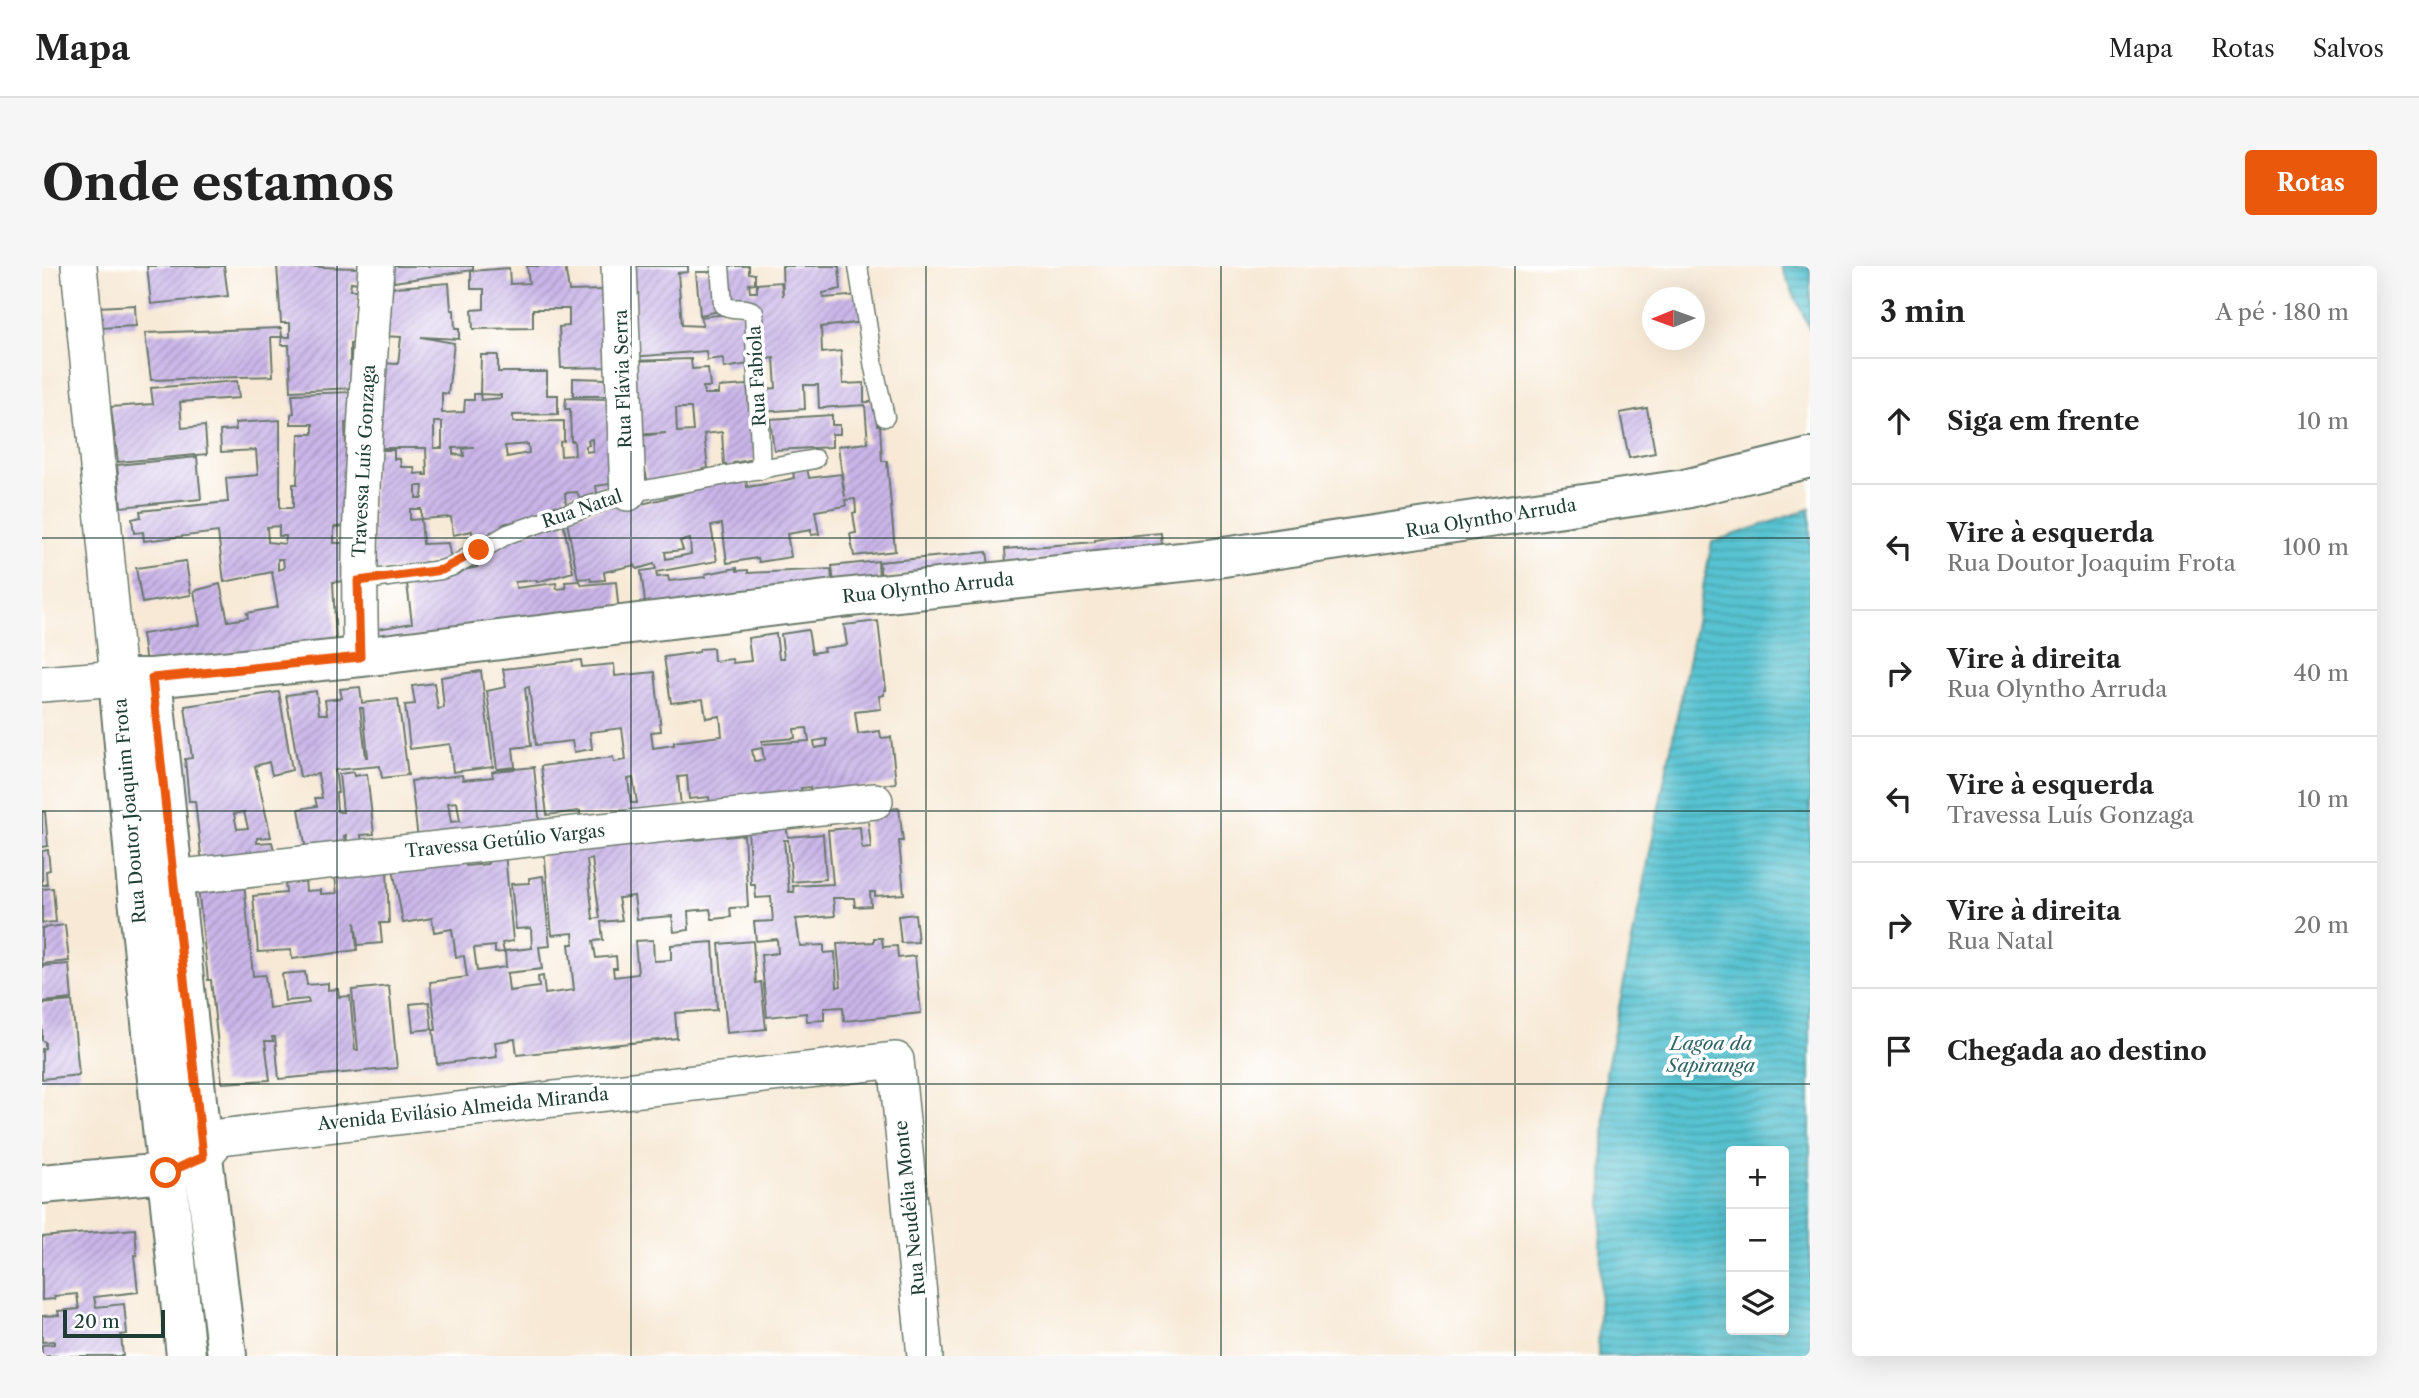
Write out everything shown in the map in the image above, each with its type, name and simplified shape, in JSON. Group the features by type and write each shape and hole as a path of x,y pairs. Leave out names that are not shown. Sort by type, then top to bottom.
{"street":[{"name":"Rua Doutor Joaquim Frota","path":"79,266 135,678 173,878 227,1356"},
{"name":"Travessa Luís Gonzaga","path":"360,657 358,581 376,266"},
{"name":"Rua Flávia Serra","path":"619,266 628,493"},
{"name":"Rua Olyntho Arruda","path":"42,684 360,657 855,596 1210,559 1685,489 1804,460"},
{"name":"Rua Doutor Joaquim Frota","path":"135,678 136,879 186,1356"},
{"name":"Travessa Getúlio Vargas","path":"136,879 173,878 875,801"},
{"name":"Avenida Evilásio Almeida Miranda","path":"42,1184 166,1173 203,1157 220,1137 896,1060"},
{"name":"Rua Neudélia Monte","path":"896,1060 925,1356"}],"lane":[{"name":"Rua Fabíola","path":"720,266 723,305 731,310 745,308 754,312 761,470"},
{"path":"859,266 874,368 885,417"},
{"name":"Rua Natal","path":"358,581 442,570 508,534 628,493 815,459"}],"water":[{"path":"1781,266 1810,266 1810,330"},
{"name":"Lagoa da Sapiranga","path":"1810,509 1810,1356 1598,1356 1606,1072 1712,542"}],"building":[{"path":"147,266 224,266 228,296 151,304"},
{"path":"277,266 359,268 358,283 351,282 350,290 358,290 356,343 350,344 350,365 355,365 354,388 291,391 289,345 281,345 282,337 290,337 290,323 281,323"},
{"path":"392,266 473,266 473,270 394,282"},
{"path":"527,266 565,266 569,291 604,290 613,367 561,368 559,327 569,326 569,309 533,309 533,328 473,329 472,310 484,309 484,289 471,289 471,271 509,268 510,284 529,283"},
{"path":"630,266 688,266 688,272 678,273 682,325 703,326 700,317 745,312 755,363 724,368 723,358 707,360 706,351 632,357"},
{"path":"726,266 749,266 749,273 755,274 755,283 749,284 750,292 757,292 757,284 781,282 783,296 782,266 839,266 841,289 823,293 824,298 861,295 864,322 821,327 822,353 841,351 843,384 864,383 864,402 875,402 877,425 880,425 882,461 887,461 895,551 854,556 850,534 856,533 853,513 856,512 855,499 845,500 846,506 815,511 819,534 811,535 811,530 787,534 791,557 727,563 722,524 711,526 717,561 656,572 657,577 668,576 669,581 706,577 705,574 737,568 737,571 748,570 748,573 831,569 832,582 775,589 774,586 773,593 646,610 641,571 656,569 654,564 637,569 635,565 604,572 605,580 578,579 566,517 641,499 642,504 682,494 681,488 746,478 747,487 778,482 794,478 793,471 807,468 809,478 841,474 845,497 838,446 868,443 865,405 819,408 818,385 804,385 805,409 761,412 760,390 776,388 774,358 760,360 757,306 727,301","holes":["690,539 691,554 666,559 665,552 683,550 680,541"]},
{"path":"696,272 714,272 720,311 700,315"},
{"path":"449,283 451,310 454,310 455,329 459,329 459,339 421,337 454,343 448,394 442,393 442,413 464,412 465,400 474,400 474,394 480,394 481,355 498,355 498,372 547,372 547,395 558,395 558,414 513,415 513,422 564,421 564,441 560,442 561,456 575,455 574,441 571,441 570,409 565,409 566,398 611,399 617,483 596,486 597,493 580,499 577,492 565,493 566,505 554,506 555,514 536,520 506,523 502,525 502,531 491,532 491,536 473,538 472,531 453,535 451,517 421,519 423,544 448,543 451,560 422,563 422,568 373,571 373,450 394,450 394,459 400,459 401,467 414,467 415,474 427,475 426,448 375,448 380,363 398,364 401,337 382,336 382,288","holes":["480,394 501,395 501,398 481,400","434,422 442,422 442,448 434,448","592,439 593,451 586,452 586,446 589,445 588,440","528,444 529,453 507,457 505,446","474,447 463,449 464,456 453,454 453,448","416,486 423,486 422,498 416,498","410,509 421,509 421,519 410,520"]},
{"path":"135,305 136,326 100,328 98,307"},
{"path":"281,328 282,337 271,337 273,376 151,380 145,333"},
{"path":"691,359 692,369 708,368 710,387 703,387 704,394 718,394 719,387 747,385 749,406 752,406 755,459 726,467 722,432 704,434 708,468 648,483 642,456 632,437 666,433 631,435 632,361","holes":["676,408 691,408 693,431 677,432"]},
{"path":"573,378 606,379 606,396 573,396"},
{"path":"237,381 239,398 180,402 182,428 205,426 207,454 118,462 111,407 153,404 151,388"},
{"path":"354,392 353,423 345,423 346,449 351,449 348,526 334,527 334,543 349,543 349,581 333,582 336,642 146,664 142,634 200,625 194,591 220,584 228,621 248,618 247,613 278,607 272,572 224,582 218,532 144,541 143,532 134,533 132,519 141,517 140,511 228,502 226,478 258,475 256,450 221,452 220,431 236,430 235,423 280,420 280,508 293,508 299,434 313,434 313,424 291,424 291,414 294,413 292,394","holes":["279,526 279,536 286,536 285,544 268,542 267,527","278,559 283,559 284,568 278,570"]},
{"path":"1647,408 1655,453 1629,458 1620,413"},
{"path":"832,415 832,425 840,425 840,434 832,434 832,447 774,450 770,419"},
{"path":"197,457 201,499 121,507 117,465"},
{"path":"563,521 573,572 537,582 515,582 516,588 556,583 557,589 566,588 565,582 580,581 582,585 616,582 619,614 374,642 372,630 412,623 407,584 477,567 475,557 499,542"},
{"path":"1161,533 1162,548 1006,563 1005,549 1095,542 1114,537"},
{"path":"987,552 989,565 881,577 879,562"},
{"path":"186,561 191,595 142,603 136,568"},
{"path":"878,561 879,581 834,584 832,566"},
{"path":"878,621 886,690 884,695 879,696 881,709 855,712 858,734 880,731 881,738 891,737 896,783 810,794 810,787 801,788 803,797 710,804 709,797 689,799 687,776 678,777 681,807 580,816 580,811 547,815 541,766 613,757 614,762 626,760 622,728 590,732 592,749 574,752 572,741 536,745 529,687 525,688 531,746 513,748 515,767 497,769 487,691 506,687 503,669 581,660 582,667 614,664 615,676 655,672 661,731 651,732 653,748 674,745 674,742 722,736 720,716 706,718 703,699 671,703 664,657 713,648 714,661 751,661 748,638 776,634 779,658 784,658 781,634 808,630 812,653 824,651 823,648 847,645 844,625","holes":["807,728 809,741 762,744 762,741 795,738 794,729","827,739 827,746 815,748 814,741","762,748 764,760 754,761 752,750","633,778 637,803 631,803 628,779"]},
{"path":"481,671 493,767 453,772 450,744 410,749 405,705 415,704 412,686 434,683 438,709 444,708 441,677"},
{"path":"360,687 362,703 398,699 408,775 382,778 380,766 335,770 337,811 340,812 343,812 339,774 367,774 374,834 361,835 362,845 348,847 346,835 345,848 306,850 299,809 317,806 315,798 322,798 318,774 300,777 286,695 316,691 319,714 327,714 325,700 342,698 340,689","holes":["360,708 363,708 368,757"]},
{"path":"279,692 292,770 272,775 269,762 255,766 271,837 257,838 257,843 272,842 274,851 202,863 195,801 189,801 185,759 192,758 185,706","holes":["244,812 248,828 237,829 234,814"]},
{"path":"534,767 540,826 418,839 411,781 462,775 463,780 493,777 492,772","holes":["457,802 460,821 451,822 448,803"]},
{"path":"899,808 904,894 875,896 875,892 870,892 871,906 855,907 854,898 833,898 835,916 796,919 800,946 824,945 824,953 835,952 837,987 841,986 837,944 874,942 874,938 882,938 883,947 897,946 898,958 915,956 921,1013 844,1021 843,1007 824,1008 824,1020 807,1021 806,1013 767,1017 761,955 778,953 777,939 756,941 754,922 773,921 771,897 756,898 755,885 751,885 748,828 786,824 788,837 823,834 826,879 792,882 788,840 784,840 789,892 794,892 793,886 833,884 828,830 860,827 862,849 871,848 867,811"},
{"path":"42,812 45,812 48,846 42,847"},
{"path":"726,830 726,837 744,835 748,907 730,908 731,917 714,919 710,909 688,911 689,930 674,932 672,916 637,919 634,896 618,898 622,920 601,922 603,940 593,941 596,958 616,956 617,968 613,968 614,977 638,974 635,941 653,940 654,961 671,960 671,945 713,942 717,1010 675,1013 677,1038 517,1055 515,1039 495,1042 497,1057 437,1064 430,982 467,977 464,956 456,957 452,929 434,932 432,918 403,923 393,868 465,858 466,866 488,864 487,855 505,853 513,941 502,943 504,952 495,953 495,946 474,948 477,971 506,967 505,951 532,948 531,928 516,929 511,884 529,883 529,878 543,876 550,946 539,947 542,969 507,973 509,991 539,987 538,977 543,976 545,994 574,990 569,944 574,944 573,933 552,935 544,849 639,839 640,845 647,844 646,838 681,835 682,841 705,839 704,832","holes":["592,859 600,918 593,919 587,860"]},
{"path":"48,850 50,870 46,871 47,885 42,885 42,851"},
{"path":"387,869 389,923 380,923 382,943 358,945 355,922 357,950 292,959 291,950 258,952 253,896 286,893 285,880 305,880 306,891 337,893 335,876"},
{"path":"244,883 253,976 265,975 269,1008 309,1003 308,999 285,1001 282,974 305,972 307,985 328,983 328,990 338,989 339,997 350,996 355,1050 358,1050 352,990 389,986 397,1068 279,1079 275,1037 272,1037 273,1041 265,1041 270,1080 222,1083 198,887"},
{"path":"53,888 56,922 42,923 42,889"},
{"path":"915,914 918,942 901,943 898,916"},
{"path":"65,925 69,961 42,964 42,928"},
{"path":"753,941 756,983 761,982 766,1029 727,1033 719,944"},
{"path":"69,964 72,999 42,1002 42,966"},
{"path":"72,1001 79,1075 42,1079 42,1049 45,1048 45,1042 42,1040 42,1004"},
{"path":"429,1002 432,1029 413,1031 410,1004"},
{"path":"135,1229 137,1255 134,1255 138,1292 94,1297 96,1307 124,1304 127,1334 121,1335 123,1356 42,1356 42,1345 54,1344 54,1341 42,1342 42,1316 59,1315 58,1311 79,1309 77,1294 42,1300 42,1237"}],"route":[{"path":"166,1173 203,1157 152,678 360,657 358,581 442,570 479,550"}]}
